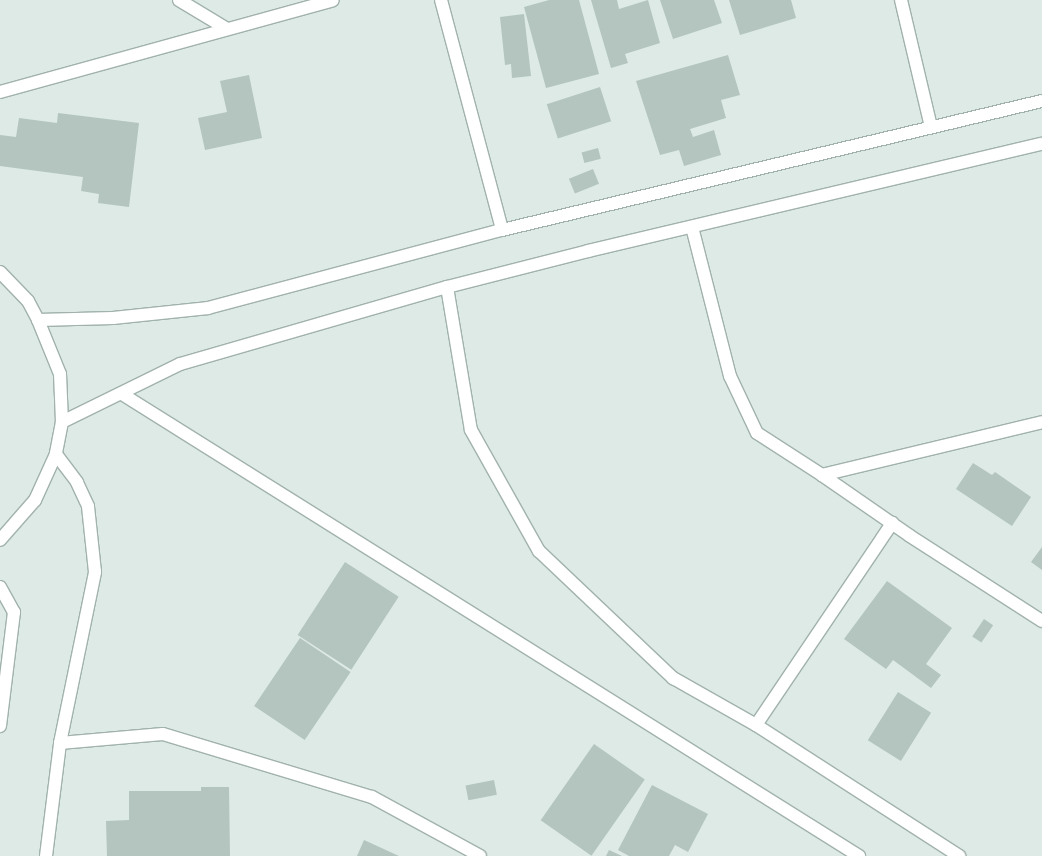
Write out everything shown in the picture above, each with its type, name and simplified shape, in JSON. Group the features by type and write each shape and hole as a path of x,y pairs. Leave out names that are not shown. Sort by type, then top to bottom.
{"street":[{"path":"179,0 227,29"},
{"path":"0,92 333,0"},
{"path":"441,0 502,230"},
{"path":"901,0 931,126"},
{"path":"38,320 113,318 208,308 502,230 931,126 1042,101"},
{"path":"62,422 122,394 180,364 448,287 692,227 1042,144"},
{"path":"692,227 730,376 757,433 1042,621"},
{"path":"0,272 28,301 38,320 60,374 62,422 56,454 35,500 0,540"},
{"path":"448,287 470,430 539,551 673,678 756,725 959,856"},
{"path":"122,394 859,856"},
{"path":"822,475 1042,422"},
{"path":"46,856 60,743 95,572 88,506 77,482 56,454"},
{"path":"756,725 892,523"},
{"path":"0,587 14,612 0,726"},
{"path":"60,743 163,734 372,798 480,856"}],"building":[{"path":"549,0 579,0 599,74 546,88 524,7"},
{"path":"591,0 617,0 619,9 648,0 660,43 625,54 628,63 611,68"},
{"path":"660,0 714,0 722,23 673,39"},
{"path":"729,0 791,0 796,18 740,35"},
{"path":"524,14 531,76 512,78 511,64 505,65 500,17"},
{"path":"728,55 740,95 721,100 726,118 690,129 693,137 714,130 721,155 684,166 679,150 660,155 636,81"},
{"path":"249,75 262,138 205,150 198,118 227,112 220,81"},
{"path":"600,87 611,121 558,139 547,104"},
{"path":"58,113 139,123 129,207 98,203 99,194 81,191 83,177 0,166 0,135 16,137 19,118 57,123"},
{"path":"598,148 601,159 584,163 582,152"},
{"path":"593,169 599,184 575,194 569,179"},
{"path":"973,463 992,475 995,472 1031,497 1012,526 956,489"},
{"path":"1042,547 1042,570 1031,562"},
{"path":"345,562 399,597 351,670 298,635"},
{"path":"887,581 952,628 926,664 941,675 931,688 893,660 886,669 844,639"},
{"path":"984,619 993,625 981,643 972,636"},
{"path":"300,638 351,672 305,740 254,706"},
{"path":"898,692 931,713 901,761 868,740"},
{"path":"594,744 645,780 591,856 541,820"},
{"path":"494,780 497,795 468,800 466,786"},
{"path":"652,785 708,814 688,852 675,845 669,856 629,856 618,850"},
{"path":"201,787 229,787 230,856 107,856 106,821 129,820 129,791 201,791"},
{"path":"364,840 399,856 357,856"},
{"path":"609,850 622,856 606,856"}]}
